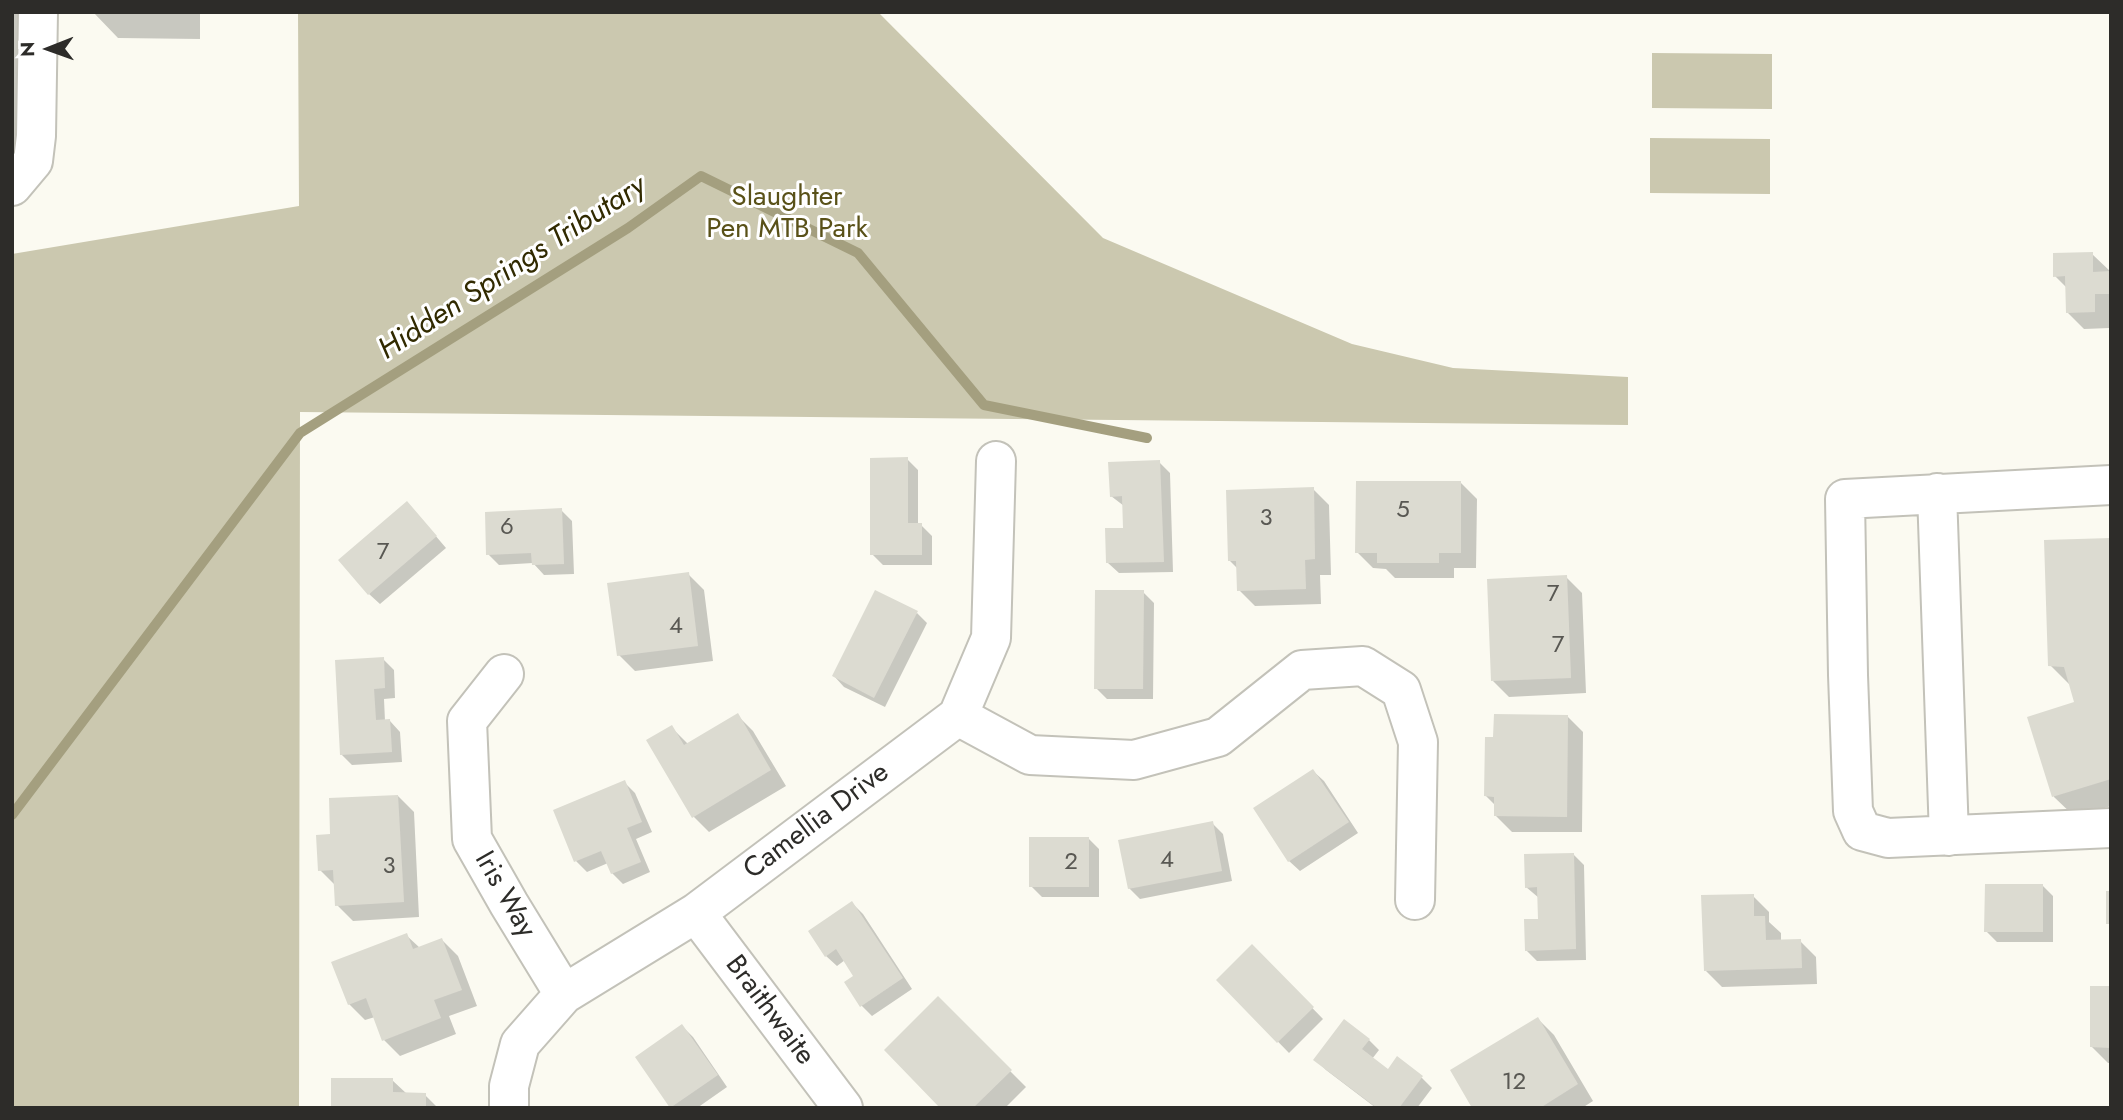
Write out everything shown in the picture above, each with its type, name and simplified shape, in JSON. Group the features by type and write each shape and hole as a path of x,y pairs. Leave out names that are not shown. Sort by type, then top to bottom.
{"street":[{"path":"12,186 33,161 36,136 38,12"},
{"path":"996,461 990,638 958,716 1030,755 1135,760 1218,737 1302,670 1363,666 1401,690 1418,742 1415,900"},
{"path":"2111,485 1845,499 1853,811 1862,831 1888,838 2111,828"},
{"path":"1937,493 1949,836"},
{"name":"Iris Way","path":"504,674 467,720 472,839 564,994"},
{"name":"Camellia Drive","path":"509,1108 509,1086 520,1044 564,994 696,914 958,716"},
{"name":"Braithwaite","path":"696,914 843,1108"}],"green space":[{"name":"Slaughter Pen MTB Park","path":"298,12 878,12 1103,238 1352,344 1453,368 1628,377 1628,425 300,412 299,1108 12,1107 12,254 299,206"},
{"path":"1652,53 1772,54 1772,109 1652,108"},
{"path":"1650,138 1770,139 1770,194 1650,193"}],"building":[{"path":"2093,252 2093,272 2111,271 2111,294 2095,294 2095,312 2066,313 2065,276 2053,277 2053,253"},
{"path":"908,457 908,523 922,523 922,555 870,555 870,458"},
{"path":"1160,460 1164,562 1106,563 1105,528 1123,528 1122,496 1110,497 1108,462"},
{"path":"1356,481 1461,481 1461,553 1439,553 1439,563 1377,563 1377,553 1355,553"},
{"path":"1314,487 1315,559 1305,560 1306,589 1237,591 1236,561 1228,561 1226,490"},
{"path":"407,501 437,536 368,595 338,560"},
{"path":"562,508 564,564 532,565 531,553 486,555 485,512"},
{"path":"2111,538 2111,779 2052,797 2027,717 2074,702 2064,667 2048,666 2044,540"},
{"path":"689,572 698,646 617,656 607,583"},
{"path":"1567,575 1571,678 1491,681 1487,579"},
{"path":"875,590 918,611 874,698 832,676"},
{"path":"1095,590 1144,590 1143,689 1094,689"},
{"path":"384,657 385,688 374,689 376,720 390,719 392,752 340,755 335,660"},
{"path":"738,713 771,770 692,818 646,740 672,725 684,745"},
{"path":"1494,714 1568,715 1567,817 1494,816 1494,797 1484,796 1485,737 1493,737"},
{"path":"1313,769 1349,822 1288,862 1253,808"},
{"path":"625,780 642,822 627,828 641,862 611,874 601,851 574,862 553,810"},
{"path":"398,795 404,902 335,906 333,870 318,871 316,835 330,834 329,798"},
{"path":"1213,821 1222,871 1128,889 1118,840"},
{"path":"1029,837 1089,837 1089,887 1029,887"},
{"path":"1574,853 1576,949 1525,951 1524,919 1538,919 1537,887 1525,888 1524,854"},
{"path":"1985,884 2043,884 2043,932 1984,932"},
{"path":"2106,891 2111,891 2111,924 2106,924"},
{"path":"1754,894 1754,916 1765,916 1766,940 1801,939 1802,968 1704,971 1701,895"},
{"path":"852,901 903,978 860,1007 844,982 853,976 836,949 825,957 808,931"},
{"path":"407,933 413,949 442,938 462,990 434,1000 441,1018 382,1041 366,998 348,1005 331,962"},
{"path":"1252,944 1314,1007 1277,1043 1216,980"},
{"path":"2090,986 2111,986 2111,1048 2090,1047"},
{"path":"938,996 1012,1070 973,1108 940,1108 884,1050"},
{"path":"1538,1017 1578,1084 1540,1108 1472,1108 1450,1070"},
{"path":"1344,1019 1370,1039 1362,1049 1388,1069 1397,1056 1423,1076 1399,1108 1377,1108 1313,1060"},
{"path":"682,1024 718,1075 670,1108 635,1057"},
{"path":"331,1078 393,1078 393,1092 426,1093 426,1108 331,1108"}],"waterway":[{"name":"Hidden Springs Tributary","path":"12,815 300,433 628,228 701,176 858,253 984,405 1147,438"}]}
